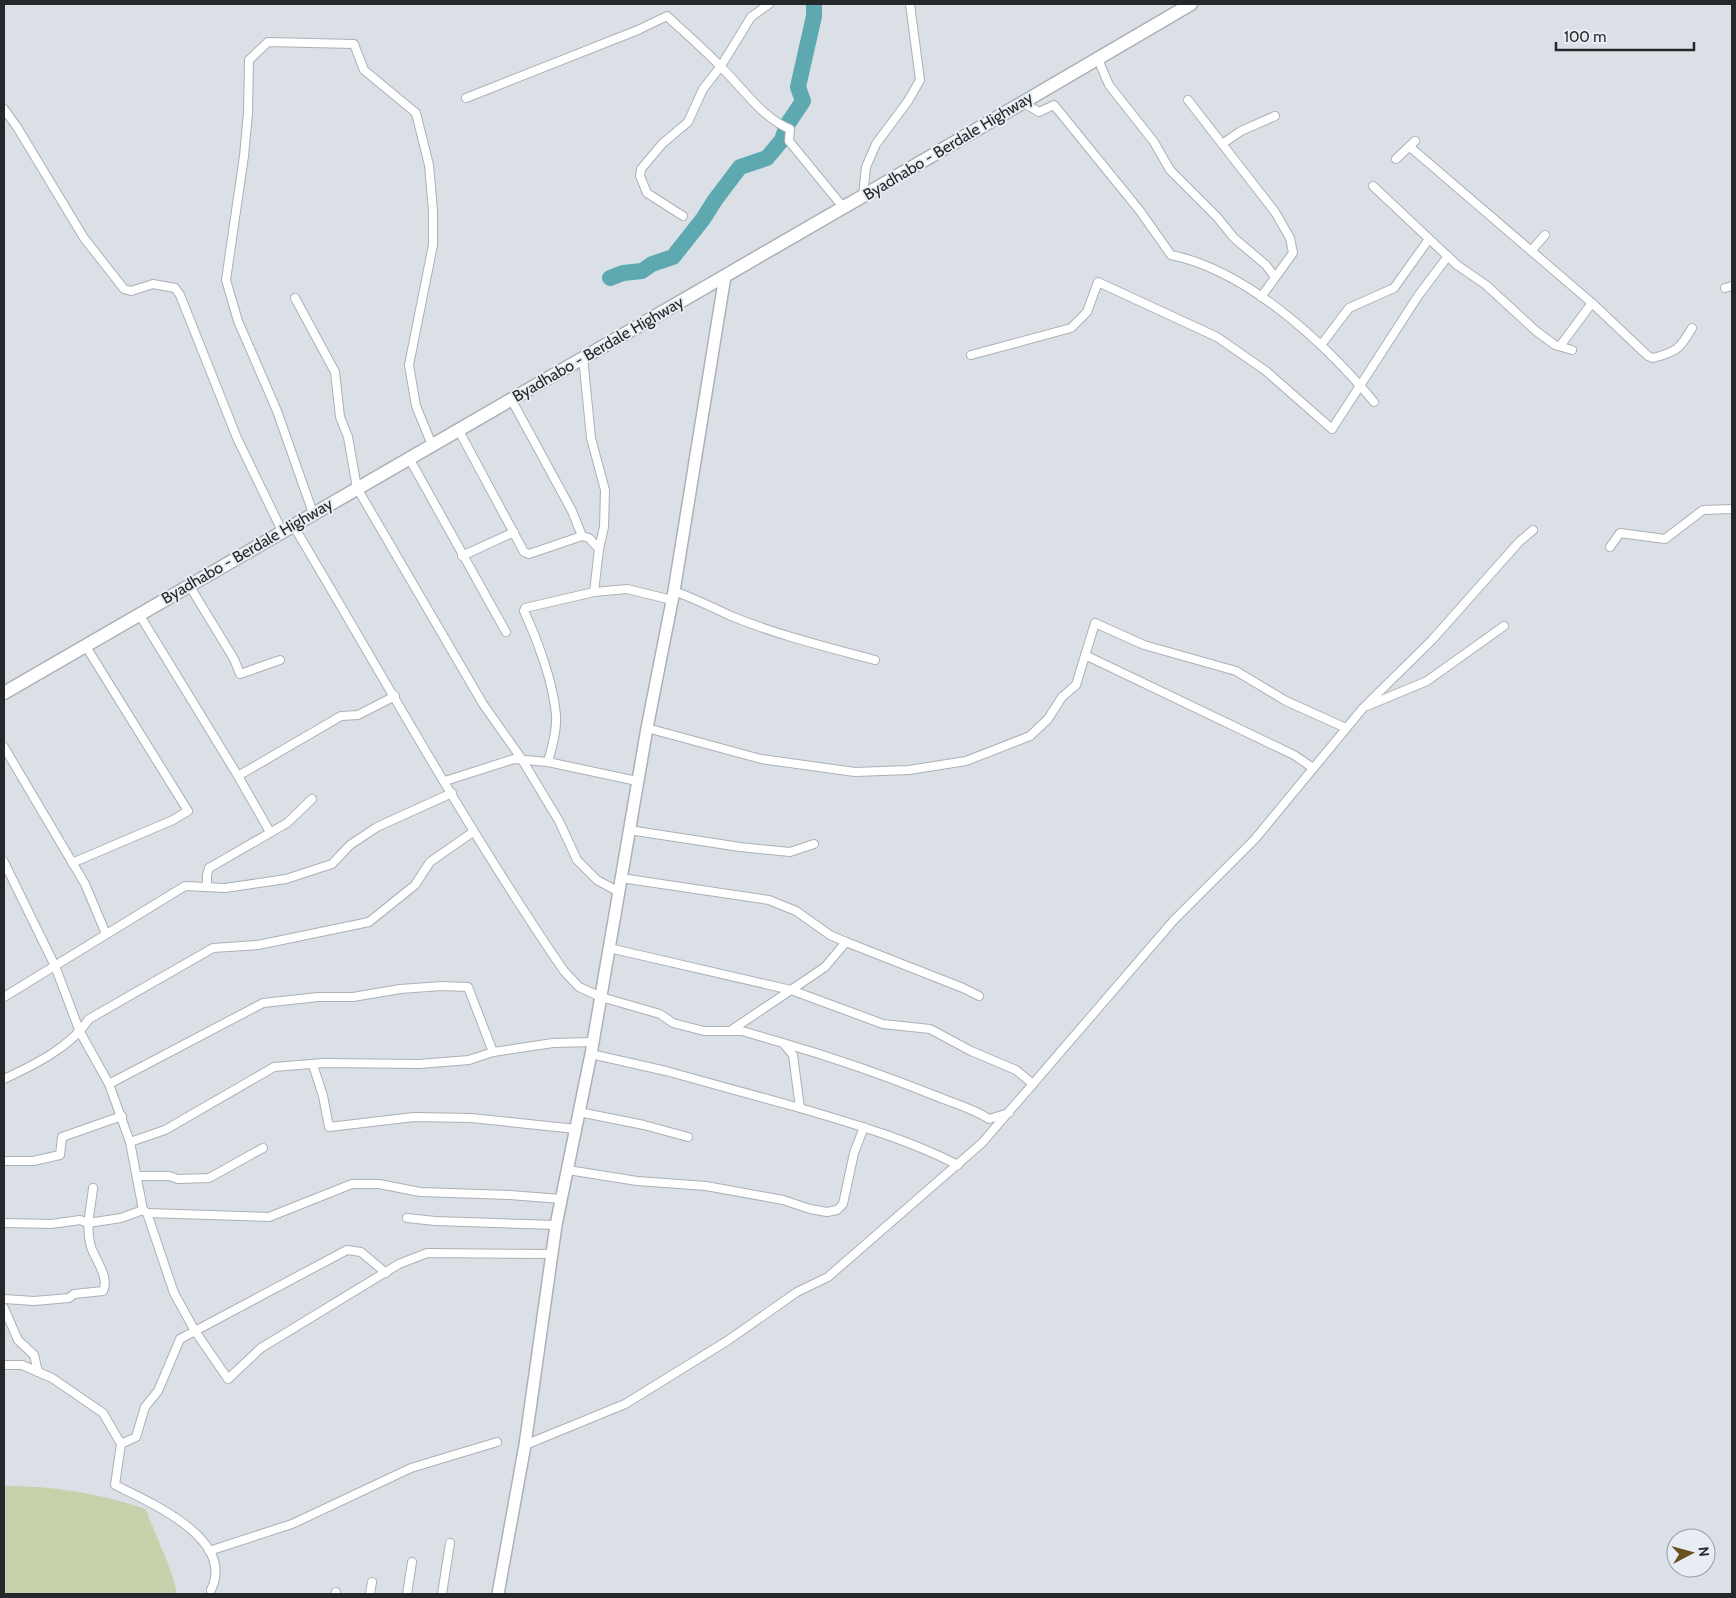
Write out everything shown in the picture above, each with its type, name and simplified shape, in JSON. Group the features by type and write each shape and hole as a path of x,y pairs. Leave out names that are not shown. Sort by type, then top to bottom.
{"main road":[{"name":"Byadhabo - Berdale Highway","path":"4,693 1191,4"}],"street":[{"path":"683,216 647,193 640,176 641,169 662,144 688,122 699,95 721,66 751,17 769,4"},
{"path":"863,196 866,167 876,144 908,102 920,80 910,4"},
{"path":"466,98 638,30 667,16 721,66 757,104 782,126 790,129 789,141 844,207"},
{"path":"313,513 277,410 238,321 226,280 246,138 250,60 268,42 354,44 364,70 416,113 429,165 433,211 433,245 409,364 416,406 432,445"},
{"path":"1097,57 1109,85 1154,142 1170,170 1217,217 1234,238 1266,265 1274,276"},
{"path":"1188,100 1275,212 1290,238 1293,253 1274,276 1261,297"},
{"path":"1022,102 1039,112 1054,105 1140,211 1172,255 1189,259 1261,297 1286,314 1321,345 1374,402"},
{"path":"4,109 22,134 84,238 124,289 131,291 153,284 174,288 180,295 233,430 288,528 395,696 452,792 473,832 564,971 579,987 601,997 660,1014 673,1023 704,1031 742,1031 828,1056 974,1109 989,1119 1009,1113"},
{"path":"1222,144 1241,131 1275,116"},
{"path":"1396,159 1412,144 1653,358 1677,350 1692,328"},
{"path":"1373,186 1428,239 1486,285 1536,331 1560,346 1572,350"},
{"path":"1531,251 1545,236"},
{"path":"1321,345 1349,308 1394,288 1428,239"},
{"path":"971,355 1071,328 1086,312 1098,282 1217,337 1266,371 1332,429 1418,296 1448,256"},
{"path":"498,1594 525,1445 556,1225 591,1054 637,781 673,596 725,276"},
{"path":"295,298 335,372 340,417 348,437 357,488 483,704 521,758 559,821 578,860 597,880 619,892"},
{"path":"1560,346 1592,303"},
{"path":"583,358 591,438 605,490 604,527 599,548 594,592"},
{"path":"511,399 572,511 582,536"},
{"path":"458,430 524,552 529,554 582,536 589,538 599,548"},
{"path":"409,458 506,632"},
{"path":"1610,547 1620,533 1665,538 1703,510 1732,509"},
{"path":"525,1445 625,1404 727,1341 797,1292 828,1277 958,1165 982,1143 1009,1113 1174,920 1255,839 1363,708 1432,640 1519,542 1533,530"},
{"path":"462,556 514,532"},
{"path":"189,585 240,674 280,660"},
{"path":"548,762 555,732 556,716 536,637 524,608 555,599 594,592 627,589 709,604 730,615 791,636 875,660"},
{"path":"140,614 270,832"},
{"path":"647,728 761,759 855,772 910,770 966,761 1030,736 1048,719 1062,697 1076,685 1094,623 1144,644 1236,671 1286,701 1346,728"},
{"path":"1363,708 1427,681 1504,626"},
{"path":"72,863 173,820 188,811 85,645"},
{"path":"1085,655 1294,755 1313,768"},
{"path":"238,776 341,716 358,715 395,696"},
{"path":"4,747 84,884 106,934"},
{"path":"445,780 521,758 637,781"},
{"path":"4,997 185,886 225,888 286,879 332,864 350,845 377,827 452,792"},
{"path":"207,887 209,868 287,823 312,799"},
{"path":"629,830 740,847 790,852 814,844"},
{"path":"4,1079 58,1049 80,1032 89,1018 213,948 258,945 369,922 415,885 430,862 473,832"},
{"path":"4,862 55,966 80,1032 110,1084 130,1142 145,1211 174,1293 195,1331 228,1379 261,1348 399,1264 427,1253 552,1254"},
{"path":"621,878 769,900 796,910 830,935 979,996"},
{"path":"730,1031 825,967 846,942"},
{"path":"609,948 791,990 883,1024 930,1029 971,1051 1016,1070 1033,1084"},
{"path":"110,1084 263,1003 318,997 353,997 400,989 442,986 468,988 493,1052"},
{"path":"130,1142 165,1130 274,1068 331,1063 419,1064 469,1060 493,1052 553,1043 593,1042"},
{"path":"783,1043 793,1055 800,1108"},
{"path":"591,1054 666,1071 864,1127 926,1148 958,1165"},
{"path":"313,1066 323,1096 329,1127 414,1117 471,1118 576,1129"},
{"path":"579,1112 644,1125 688,1138"},
{"path":"4,1161 33,1161 60,1155 62,1137 122,1116"},
{"path":"568,1170 637,1181 706,1186 783,1200 810,1209 827,1212 837,1210 843,1204 854,1153 864,1127"},
{"path":"137,1176 169,1176 178,1179 209,1178 263,1148"},
{"path":"4,1223 50,1224 80,1220 88,1224 145,1211 269,1217 352,1184 378,1184 420,1192 561,1199"},
{"path":"4,1299 62,1299 69,1298 74,1294 103,1291 106,1286 105,1280 91,1248 88,1224 94,1188"},
{"path":"406,1218 435,1222 556,1225"},
{"path":"122,1444 136,1437 145,1407 158,1391 180,1339 347,1250 361,1252 386,1273"},
{"path":"4,1308 18,1340 34,1355 38,1372"},
{"path":"4,1365 22,1364 52,1378 104,1414 122,1444 115,1485 154,1504 191,1528 210,1551 217,1570 217,1578 211,1590"},
{"path":"210,1551 292,1524 411,1468 496,1442"},
{"path":"442,1594 450,1542"},
{"path":"407,1594 412,1562"},
{"path":"370,1594 372,1582"}],"green space":[{"path":"4,1486 40,1487 76,1492 128,1503 146,1509 169,1566 176,1594 4,1594"}],"waterway":[{"path":"610,278 623,273 642,271 652,264 673,257 740,167 767,158 782,140 787,125 803,101 798,87 814,16 814,4"}]}
